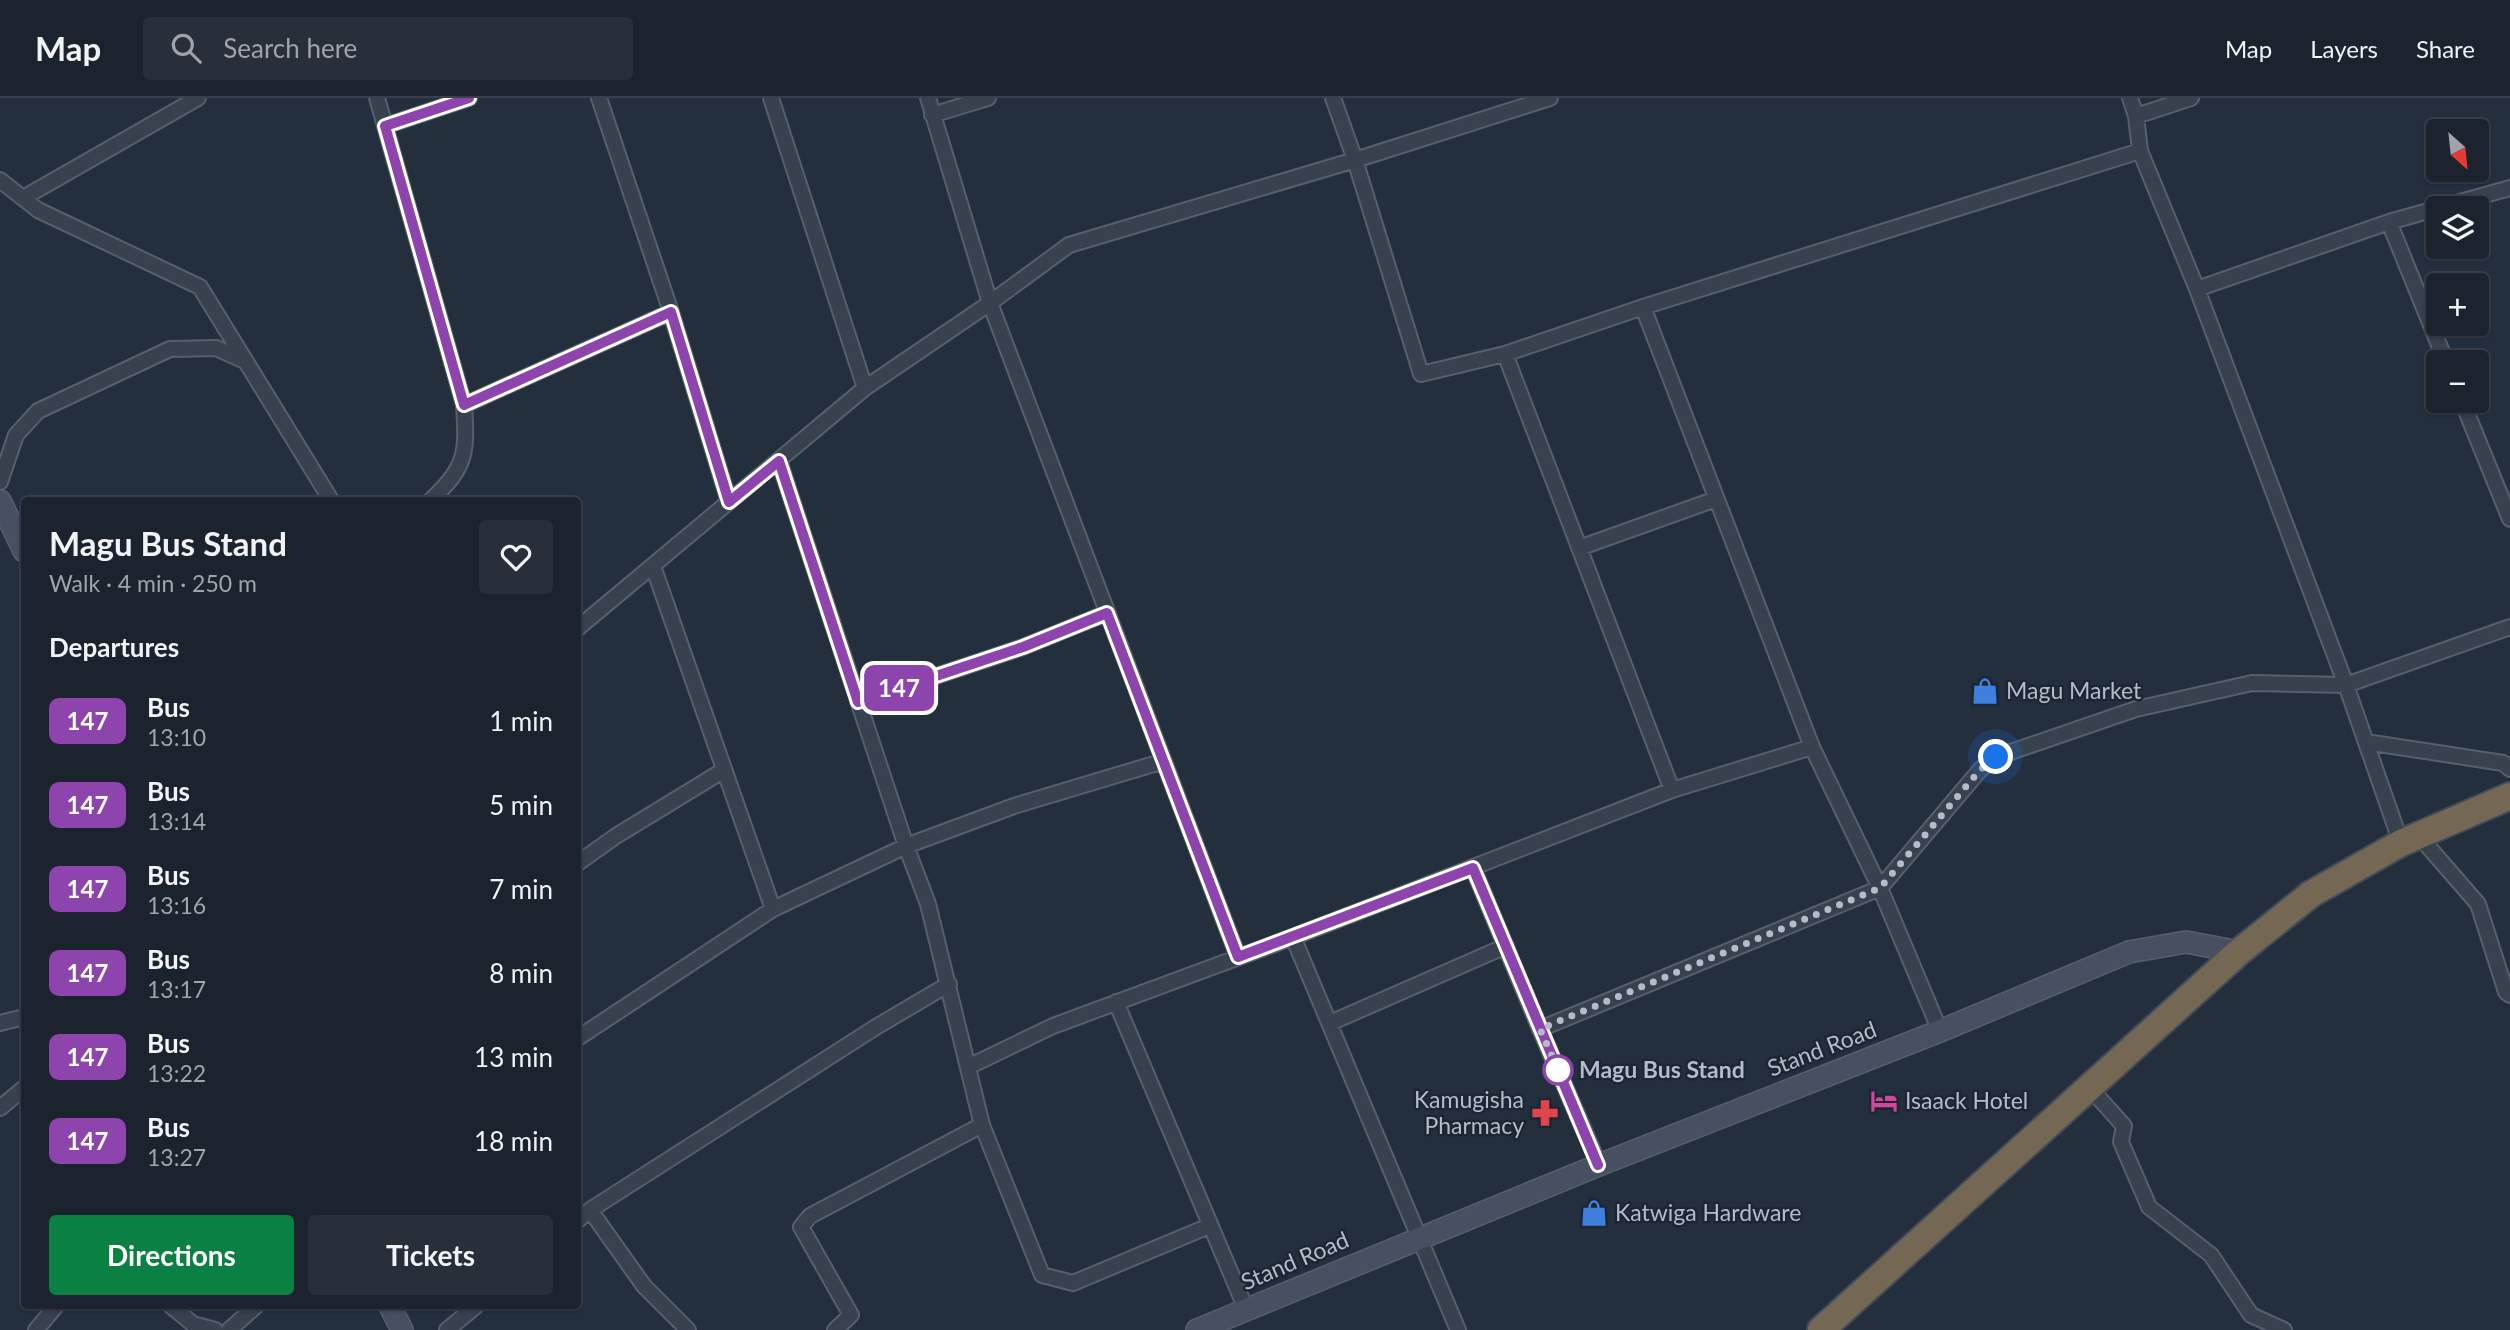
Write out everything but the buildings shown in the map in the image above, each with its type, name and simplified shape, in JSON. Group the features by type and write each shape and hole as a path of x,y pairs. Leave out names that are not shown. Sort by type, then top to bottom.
{"highway":[{"path":"1821,1330 2238,952 2311,894 2410,839 2510,796"}],"main road":[{"path":"0,501 21,545"},
{"name":"Stand Road","path":"1197,1330 1228,1324 1246,1309 1420,1237 1940,1031 2129,952 2186,942 2238,952"},
{"path":"392,1309 402,1330"}],"street":[{"path":"23,198 198,98"},
{"path":"377,98 464,405 466,444 459,470 434,497"},
{"path":"385,126 469,98"},
{"path":"599,98 671,312 729,502"},
{"path":"771,98 865,388"},
{"path":"928,98 990,303 1238,957"},
{"path":"932,115 988,98"},
{"path":"1332,98 1355,160 1421,374 1505,354 1643,307 2140,151"},
{"path":"581,626 865,388 990,303 1069,245 1355,160 1550,98"},
{"path":"2130,98 2136,116 2140,151 2197,289 2366,741 2410,839 2479,904 2510,995"},
{"path":"2136,116 2191,98"},
{"path":"0,180 38,210 200,287 329,497"},
{"path":"2197,289 2389,222 2510,188"},
{"path":"2389,222 2441,350"},
{"path":"1643,307 1812,747 1880,888 1940,1031"},
{"path":"464,405 671,312"},
{"path":"0,482 16,435 38,411 170,349 216,348 245,361"},
{"path":"1505,354 1672,790"},
{"path":"2467,413 2510,519"},
{"path":"779,461 906,846 928,904 982,1125 1042,1275 1073,1283 1209,1226"},
{"path":"1579,548 1716,499"},
{"path":"653,566 773,909"},
{"path":"858,702 1023,647 1107,613"},
{"path":"1540,1029 1880,888 1980,770 1996,757 2136,709 2252,683 2346,685 2510,627"},
{"path":"2366,741 2503,763 2510,769"},
{"path":"968,1067 1053,1026 1293,937 1672,790 1812,747"},
{"path":"581,1036 773,909 906,846 1014,806 1164,761"},
{"path":"581,861 616,836 724,770"},
{"path":"1473,868 1598,1165"},
{"path":"1293,937 1458,1330"},
{"path":"1330,1023 1506,946"},
{"path":"581,1218 876,1027 948,985"},
{"path":"1116,1002 1246,1309"},
{"path":"0,1023 21,1018"},
{"path":"2090,1087 2124,1126 2121,1142 2149,1207 2211,1255 2251,1315 2284,1330"},
{"path":"0,1108 21,1090"},
{"path":"835,1330 851,1315 801,1227 810,1216 982,1125"},
{"path":"590,1210 644,1286 688,1330"},
{"path":"36,1330 54,1309"},
{"path":"175,1309 193,1324 215,1330"},
{"path":"229,1330 253,1309"},
{"path":"447,1330 472,1309"}],"bus line":[{"name":"147","path":"469,98 385,126 464,405 671,312 729,502 779,461 858,702 1023,647 1107,613 1238,957 1473,868 1598,1165"}],"place":[{"name":"Magu Market","path":"1985,691"},
{"name":"Magu Bus Stand","path":"1558,1070"},
{"name":"Isaack Hotel","path":"1884,1101"},
{"name":"Kamugisha Pharmacy","path":"1545,1113"},
{"name":"Katwiga Hardware","path":"1594,1213"}],"route":[{"path":"1558,1070 1560,1074 1540,1029 1880,888 1980,770 1996,757"}]}
